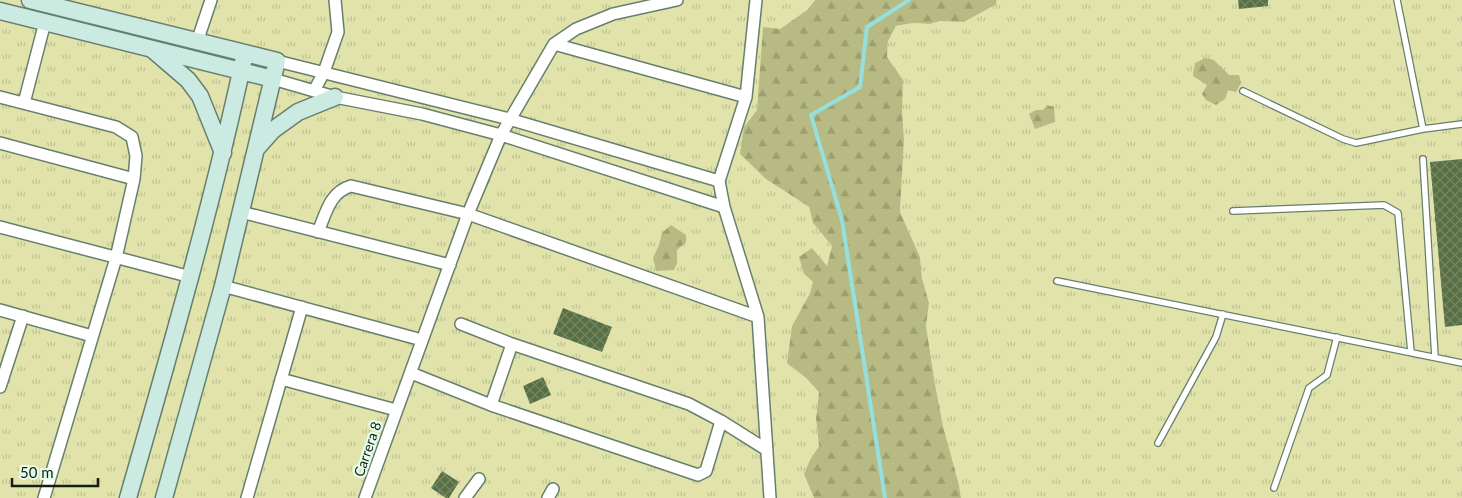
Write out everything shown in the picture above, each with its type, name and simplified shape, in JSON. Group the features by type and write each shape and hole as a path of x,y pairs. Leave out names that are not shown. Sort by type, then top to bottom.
{"main road":[{"path":"30,0 277,61 223,286 164,498"},
{"path":"0,11 273,79"},
{"path":"149,47 188,80 200,96 223,153"},
{"path":"128,498 191,277 223,153 245,53"},
{"path":"257,148 273,130 298,112 335,97"}],"street":[{"path":"197,42 211,0"},
{"path":"314,91 324,72 338,32 335,0"},
{"path":"554,44 576,29 613,14 677,0"},
{"path":"756,0 746,97 719,181 724,206 758,317 770,498"},
{"path":"24,103 45,22"},
{"path":"554,44 746,97"},
{"name":"Carrera 8","path":"365,498 468,214 509,119 554,44"},
{"path":"277,61 509,119 719,181"},
{"path":"273,79 335,97 422,114 501,135 724,206"},
{"path":"0,97 116,127 132,138 136,156 134,179 116,258 44,498"},
{"path":"0,144 134,179"},
{"path":"318,232 332,200 340,189 351,186 468,214 758,317"},
{"path":"241,212 450,265"},
{"path":"0,227 191,277"},
{"path":"223,286 422,340"},
{"path":"247,498 302,307"},
{"path":"0,310 92,336"},
{"path":"0,386 23,316"},
{"path":"461,324 512,344 689,404 721,421 767,450"},
{"path":"491,405 512,344"},
{"path":"411,373 491,405 698,476 706,471 721,421"},
{"path":"281,379 396,410"},
{"path":"465,498 478,479"}],"lane":[{"path":"1397,0 1423,129"},
{"path":"1243,91 1343,139 1356,143 1423,129 1462,124"},
{"path":"1423,159 1435,357"},
{"path":"1233,211 1384,205 1398,213 1411,352"},
{"path":"1057,281 1462,362"},
{"path":"1158,443 1216,337 1224,314"},
{"path":"1274,488 1309,388 1327,375 1337,337"}],"green space":[{"path":"0,0 815,0 807,10 780,29 760,82 757,110 744,127 781,189 809,207 813,223 832,246 827,266 804,274 813,282 810,293 792,326 805,377 819,392 816,418 819,446 804,474 814,498 0,498"},
{"path":"815,0 997,0 995,5 964,22 940,21 930,24 913,23 896,26 888,41 887,57 903,80 902,111 904,139 900,212 920,257 922,278 929,303 926,326 935,384 943,426 961,498 814,498 804,474 819,446 816,418 819,392 805,377 787,363 792,326 810,293 813,282 804,274 799,257 812,248 827,266 832,246 813,223 809,207 766,179 740,154 744,127 757,110 763,27 780,29 807,10"},
{"path":"997,0 1462,0 1462,498 961,498 943,426 935,384 926,326 929,303 922,278 920,257 900,212 904,139 902,111 887,57 888,41 896,26 913,23 930,24 940,21 964,22 995,5"},
{"path":"1205,58 1214,60 1229,75 1239,75 1241,83 1236,92 1228,90 1225,99 1216,105 1206,100 1202,94 1207,85 1193,76 1195,63"},
{"path":"1047,105 1054,107 1055,122 1035,129 1029,114 1036,110 1043,110"},
{"path":"671,225 686,235 686,242 677,250 677,263 674,270 656,271 653,258 662,233"}],"building":[{"path":"1238,0 1268,0 1268,6 1239,9"},
{"path":"1462,159 1462,325 1445,327 1430,162"},
{"path":"563,308 612,327 602,352 553,334"},
{"path":"543,377 551,395 530,404 523,386"},
{"path":"442,471 459,482 449,498 431,488"}],"waterway":[{"path":"885,498 842,220 811,115 860,87 867,27 909,0"}]}
